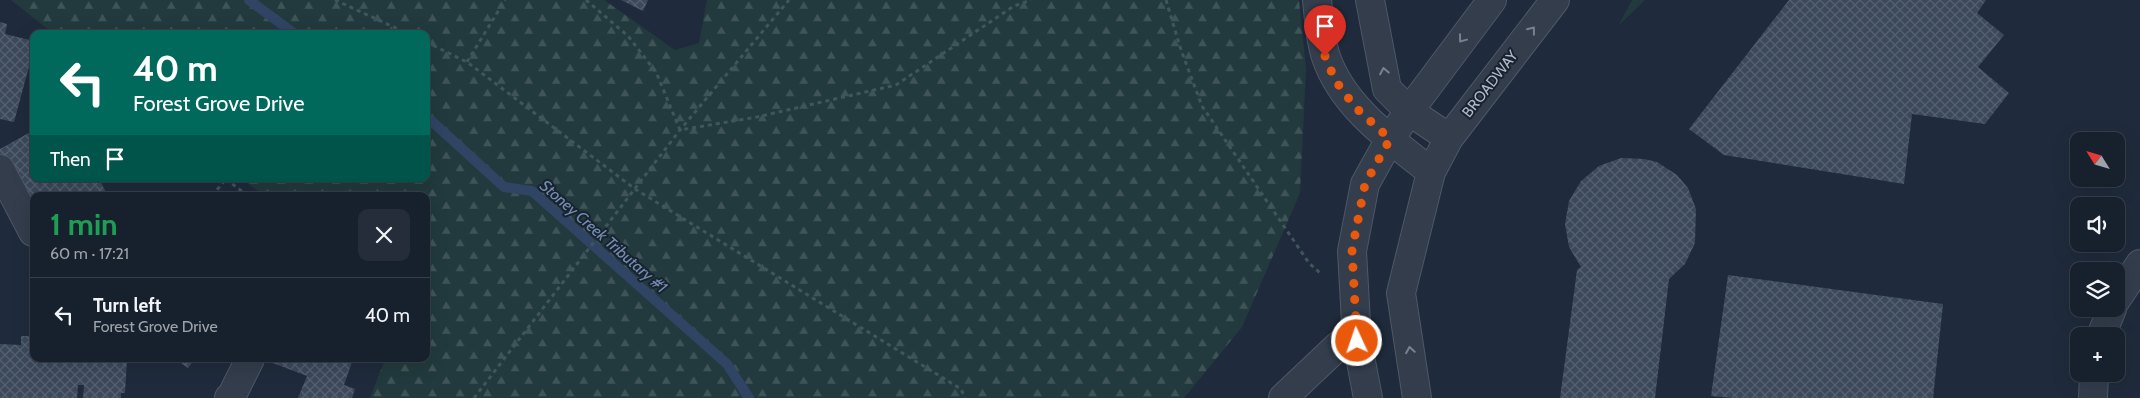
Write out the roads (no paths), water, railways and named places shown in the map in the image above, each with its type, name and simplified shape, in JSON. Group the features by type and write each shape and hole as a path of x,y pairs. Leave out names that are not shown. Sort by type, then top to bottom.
{"street":[{"path":"1317,0 1325,56 1335,80 1355,107 1390,139 1431,172"},
{"path":"1370,0 1387,89 1409,111 1449,138"},
{"path":"1368,398 1357,341 1352,250 1365,184 1390,139 1409,111 1492,0"},
{"name":"BROADWAY","path":"1417,398 1401,293 1431,172 1449,138 1556,0"},
{"path":"0,169 30,226"},
{"path":"2125,286 2140,264"},
{"path":"1284,398 1338,346 1357,341"},
{"path":"229,398 248,362"},
{"path":"2093,398 2094,382"}],"waterway":[{"name":"Stoney Creek Tributary #1","path":"249,0 290,30"},
{"name":"Stoney Creek Tributary #1","path":"430,120 504,187 532,191 727,364 749,398"}]}
